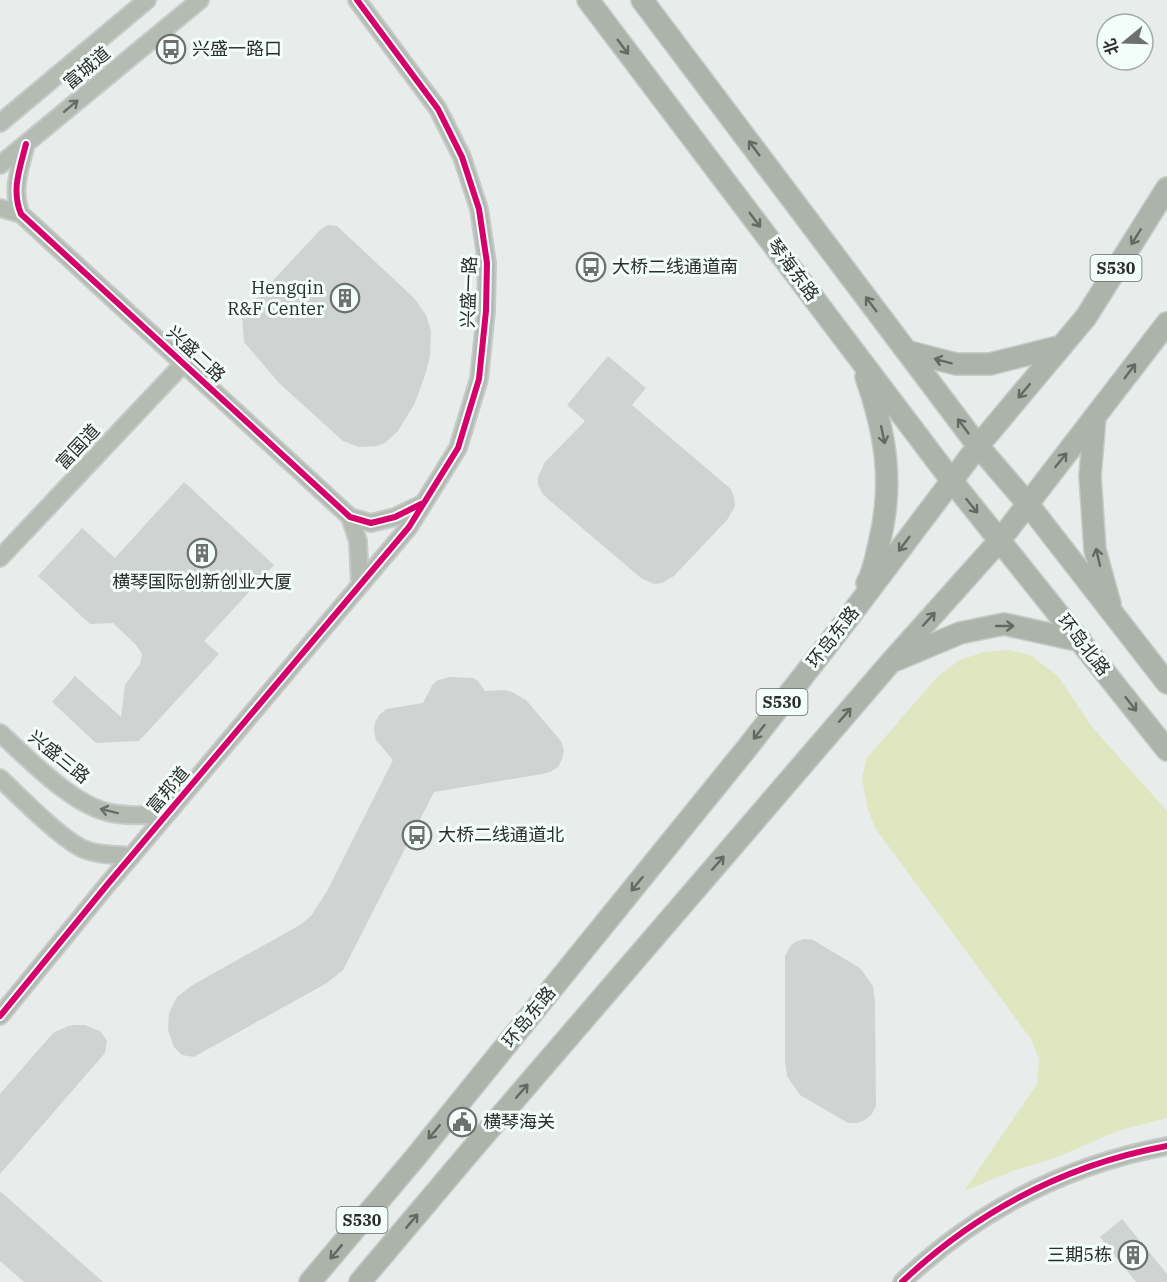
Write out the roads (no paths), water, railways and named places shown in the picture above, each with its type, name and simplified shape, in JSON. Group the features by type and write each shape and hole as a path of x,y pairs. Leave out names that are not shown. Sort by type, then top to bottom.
{"main road":[{"name":"琴海东路","path":"588,0 952,481 1000,540"},
{"path":"642,0 978,446 1027,503 1167,683"},
{"name":"环岛东路","path":"310,1282 414,1159 747,748 978,446 1086,317 1167,188"},
{"name":"S530","path":"360,1282 890,663 1000,540 1167,323"},
{"path":"906,351 956,364 990,364 1062,346"},
{"path":"843,624 872,573 883,530 888,478 886,451 878,412 860,359"},
{"path":"1095,417 1090,476 1095,550 1112,613"},
{"name":"环岛北路","path":"1000,540 1167,750"},
{"path":"890,663 960,633 1004,624 1081,641"}],"street":[{"name":"富城道","path":"1,121 147,0"},
{"name":"富城道","path":"0,165 200,0"},
{"name":"兴盛一路","path":"357,0 423,86 451,133 472,183 484,236 487,295 479,379 458,448 409,527 360,585"},
{"path":"21,214 16,203 16,186 26,144"},
{"path":"0,208 21,214"},
{"name":"兴盛二路","path":"21,214 350,517"},
{"name":"富国道","path":"0,558 184,363"},
{"path":"350,517 371,523 409,511 424,502"},
{"path":"350,517 358,541 360,585"},
{"name":"富邦道","path":"0,1016 360,585"},
{"name":"兴盛三路","path":"0,734 67,793 106,812 129,815 167,814"},
{"path":"0,778 55,828 82,848 110,855 132,856"},
{"path":"902,1282 954,1237 1013,1200 1076,1171 1109,1160 1167,1146"}],"place":[{"name":"兴盛一路口","path":"171,49"},
{"name":"大桥二线通道南","path":"591,267"},
{"name":"Hengqin R&F Center","path":"345,298"},
{"name":"横琴国际创新创业大厦","path":"202,553"},
{"name":"大桥二线通道北","path":"417,835"},
{"name":"横琴海关","path":"462,1122"},
{"name":"三期5栋","path":"1133,1255"}]}
